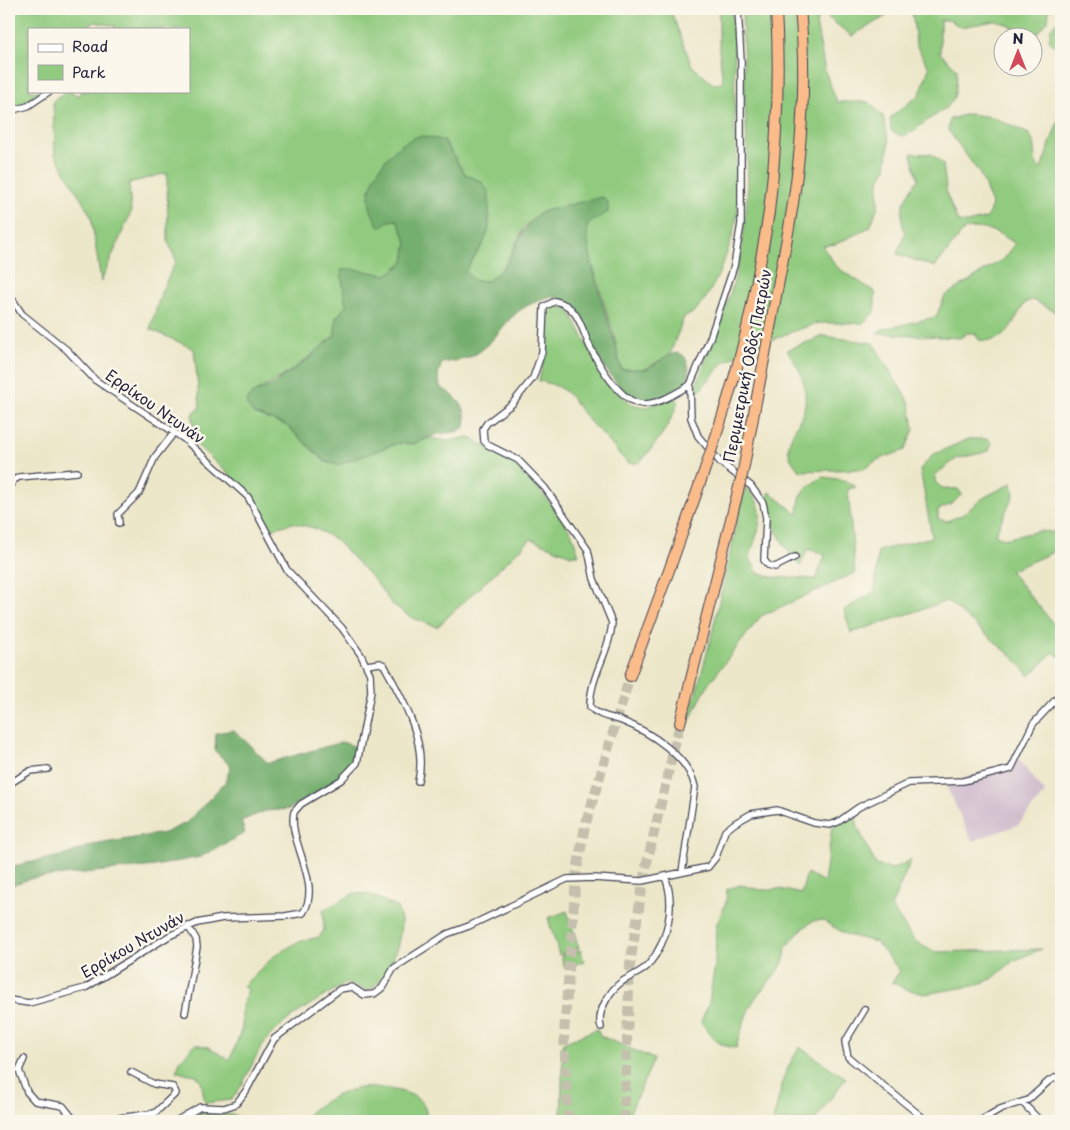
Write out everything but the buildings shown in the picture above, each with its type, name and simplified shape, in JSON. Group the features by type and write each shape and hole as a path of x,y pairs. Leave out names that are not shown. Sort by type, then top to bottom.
{"highway":[{"name":"Περιμετρική Οδός Πατρών","path":"630,676 706,467 739,360 753,298 769,212 776,157 779,49 776,9"},
{"name":"Περιμετρική Οδός Πατρών","path":"680,724 743,471 790,222 797,180 803,109 800,9"}],"street":[{"path":"738,9 741,61 742,224 734,266 710,338 690,386 691,418 698,436 720,462 751,486 763,503 766,518 764,560 768,565 775,567 795,557"},
{"path":"9,111 28,106 49,92"},
{"name":"Ερρίκου Ντυνάν","path":"9,294 22,314 66,350 95,380 198,452 248,497 287,570 342,628 367,665 371,678 371,692 356,763 345,777 301,804 294,812 293,825 307,880 305,911 292,916 223,918 188,926 90,986 29,1003 9,1000"},
{"path":"682,872 695,787 693,777 682,761 668,748 624,722 594,712 590,707 596,671 612,631 612,623 594,579 588,550 545,488 518,460 488,445 484,441 483,429 487,423 512,404 533,378 542,352 544,307 555,300 574,310 605,374 624,395 634,402 644,404 657,401 670,397 690,386"},
{"path":"118,523 118,514 139,493 155,457 173,434"},
{"path":"9,488 14,480 19,477 76,472"},
{"path":"367,665 380,663 384,665 399,692 417,741 421,769 418,781"},
{"path":"176,1121 200,1107 224,1108 235,1105 246,1091 270,1045 278,1034 340,989 352,987 364,995 374,994 382,988 394,968 447,934 469,926 567,880 593,878 637,882 708,867 716,857 727,829 740,819 757,812 781,811 814,824 830,825 838,822 859,807 909,783 963,781 1011,770 1033,724 1061,694"},
{"path":"9,784 30,771 48,769"},
{"path":"601,1027 601,1013 613,991 621,982 649,964 662,941 668,925 670,908 670,891 665,877"},
{"path":"185,1013 197,947 196,940 188,926"},
{"path":"865,1009 845,1042 848,1057 927,1121"},
{"path":"24,1059 18,1070 30,1097 38,1102 63,1106 75,1121"},
{"path":"110,1121 155,1113 176,1093 173,1087 154,1084 131,1072"},
{"path":"980,1121 1000,1109 1034,1096 1052,1079 1061,1075"},
{"path":"1022,1102 1040,1121"},
{"path":"38,1121 56,1121"}],"shaded area":[{"path":"1019,759 1045,793 1018,825 972,841 946,785"}],"green space":[{"path":"9,9 670,9 692,66 713,84 723,83 719,50 719,9 732,9 738,184 737,216 731,241 719,274 703,302 694,312 684,317 670,354 646,369 621,369 614,336 587,246 587,225 603,197 544,211 524,227 505,266 488,281 475,281 465,271 485,238 488,229 489,220 486,197 482,182 465,174 444,140 388,221 397,220 407,242 404,262 387,275 352,269 342,280 346,306 336,318 335,335 274,382 251,394 254,414 286,425 325,462 338,465 398,443 413,444 429,438 449,441 468,437 516,463 547,499 572,534 579,555 571,555 531,539 437,627 410,617 391,603 375,581 335,539 314,528 293,523 271,529 252,496 196,444 192,414 200,407 194,349 150,329 161,293 176,260 168,242 167,173 129,183 131,212 101,282 91,216 55,154 53,101 66,92 79,96 81,92 190,92 190,28 114,28 115,26 95,22 85,28 28,28 28,92 39,92 20,106 9,106"},
{"path":"742,9 898,9 852,36 822,13 816,23 825,71 837,102 869,102 883,116 889,141 886,169 879,181 878,206 870,227 836,244 822,246 838,268 875,292 875,312 863,323 818,323 783,335 724,362 700,390 695,390 733,285 744,234 748,182"},
{"path":"912,9 1049,9 1048,21 1042,28 1014,28 995,21 961,27 949,20 940,20 940,53 957,69 955,95 944,109 912,132 901,136 891,131 890,118 920,94 929,68 916,45"},
{"path":"1061,17 1061,52 1049,41 1051,28"},
{"path":"1061,113 1061,315 1033,300 1026,302 1009,330 997,339 989,341 979,340 975,333 967,333 960,338 877,333 883,329 936,317 945,296 1006,257 1015,244 1004,236 992,231 972,228 965,229 935,267 897,254 905,233 902,211 909,192 918,179 911,153 931,154 943,164 947,195 958,222 967,223 987,218 992,204 980,174 948,130 950,119 968,114 992,117 1029,134 1033,142 1036,164 1041,169"},
{"path":"420,136 443,140 465,174 482,182 489,193 489,229 483,244 465,271 475,281 488,281 502,269 526,228 544,211 603,197 608,203 608,212 587,225 588,243 591,261 621,369 645,369 675,353 680,354 687,361 689,371 688,382 661,398 646,402 632,398 602,364 582,321 573,307 561,299 549,297 526,306 509,320 489,343 469,358 442,363 438,373 440,387 456,398 465,414 465,427 456,432 438,434 413,444 398,443 338,465 326,462 286,425 254,414 246,404 251,394 272,385 308,359 335,335 336,318 346,306 341,270 352,269 387,275 404,262 407,242 397,220 388,221 380,228 369,204 369,195 375,176 387,158 402,144"},
{"path":"556,303 571,313 601,373 615,391 632,404 645,407 675,398 678,400 672,417 662,434 639,463 628,463 584,415 565,391 539,381 545,354 547,309"},
{"path":"824,336 873,343 910,404 914,429 905,450 877,460 864,469 800,471 792,462 789,445 803,413 805,388 801,375 787,350"},
{"path":"969,439 988,439 992,444 989,451 956,459 935,475 935,482 942,488 958,489 962,494 953,503 938,510 938,519 947,521 962,515 983,498 1012,483 1014,495 995,534 1004,539 1039,531 1061,533 1060,549 1010,571 1061,633 1061,658 1053,652 1030,676 1014,658 947,601 851,633 844,610 875,591 878,551 932,537 920,469 934,454"},
{"path":"823,477 845,480 856,487 848,489 855,573 761,616 709,683 687,725 710,642 745,487 758,504 760,512 760,521 750,558 758,573 772,577 816,579 825,555 808,549 800,566 778,534 767,498 770,492 798,515 801,496 811,484"},
{"path":"234,730 268,763 342,742 354,746 356,749 355,760 350,769 335,781 289,809 265,811 241,821 245,833 200,857 155,866 33,878 9,886 9,867 65,855 92,845 164,833 188,822 225,782 231,766 215,751 216,733"},
{"path":"855,812 858,828 876,865 892,869 911,860 891,907 909,934 919,943 936,952 1042,949 1013,961 992,979 973,986 924,994 905,989 892,982 900,971 876,942 847,935 822,920 813,921 802,929 786,947 785,956 779,970 751,1005 736,1048 719,1043 711,1036 701,1021 709,1003 715,964 716,926 726,902 727,889 741,885 761,890 780,889 801,894 807,873 824,882 832,827"},
{"path":"355,893 368,894 397,907 400,916 399,941 396,951 381,979 367,991 346,983 300,1011 278,1028 262,1046 240,1088 231,1100 205,1103 201,1081 196,1075 176,1072 180,1061 195,1044 208,1047 230,1060 242,1028 242,1006 248,989 243,986 275,955 298,942 319,937 324,930 323,910"},
{"path":"567,911 579,948 559,955 548,918"},
{"path":"580,950 584,961 565,968 561,956"},
{"path":"597,1029 601,1036 654,1059 626,1121 561,1121 563,1043"},
{"path":"799,1047 846,1078 814,1121 773,1121 784,1076"},
{"path":"358,1088 379,1088 404,1092 418,1099 426,1112 426,1121 302,1121 319,1105 348,1091"},
{"path":"201,1113 232,1115 242,1118 242,1121 180,1121 187,1116"}],"tunnel":[{"path":"568,1121 564,1034 576,876 585,826 630,676"},
{"path":"624,1121 630,964 645,871 680,723"}]}
